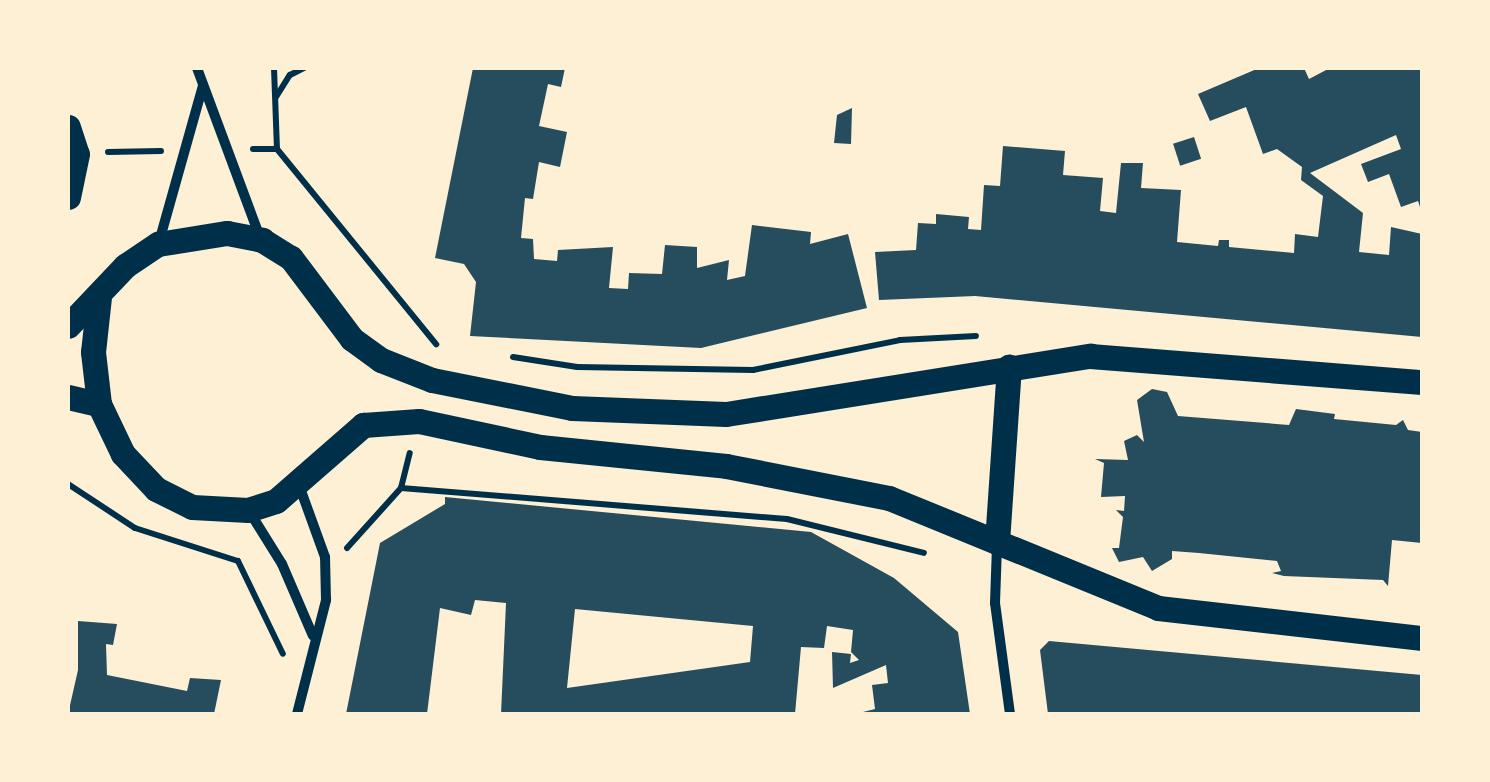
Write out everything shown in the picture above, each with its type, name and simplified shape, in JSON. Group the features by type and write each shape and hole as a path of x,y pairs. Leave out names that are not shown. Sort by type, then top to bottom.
{"main road":[{"path":"68,127 76,154 68,197"},
{"path":"68,326 126,266 158,244 192,234 262,240 315,282 352,339 381,360 432,380 572,408 726,414 1090,356 1422,382"},
{"path":"100,296 94,352 99,404 123,454 156,489 192,507 248,510 299,485 335,444 363,425 419,421 540,447 802,478 890,498 1158,608 1422,638"},
{"path":"997,542 1010,366"},
{"path":"68,397 99,404"}],"street":[{"path":"197,68 262,240"},
{"path":"158,244 203,84"},
{"path":"297,714 313,636 326,600 324,557 299,485"},
{"path":"248,510 282,564 313,636"},
{"path":"997,542 995,602 1010,714"}],"path":[{"path":"274,68 277,149 437,346 455,348"},
{"path":"276,98 290,75 304,68"},
{"path":"108,152 158,152"},
{"path":"507,356 577,367 753,370 900,340 994,337"},
{"path":"432,380 437,346"},
{"path":"324,557 352,546 401,488 419,421"},
{"path":"401,488 787,519 930,554"},
{"path":"248,574 300,696"}],"building":[{"path":"473,68 565,68 561,87 548,84 539,126 567,132 560,167 539,162 533,199 525,198 521,238 533,239 534,259 557,261 558,250 613,247 609,288 628,289 629,273 662,274 665,245 697,247 697,268 729,260 727,280 745,276 752,225 811,232 810,244 848,234 867,308 701,348 470,336 476,282 464,264 435,258"},
{"path":"1259,68 1304,68 1309,79 1330,68 1422,68 1422,213 1418,201 1401,207 1389,174 1368,182 1361,164 1401,149 1396,135 1310,173 1363,213 1359,252 1389,255 1391,227 1422,234 1422,337 975,296 879,300 875,252 916,250 918,223 936,224 936,214 969,217 968,229 981,230 984,185 1000,186 1003,146 1065,151 1063,175 1103,178 1100,211 1116,213 1121,163 1143,163 1141,188 1181,190 1177,242 1218,246 1219,240 1229,240 1229,247 1294,253 1295,234 1318,237 1323,196 1301,180 1302,167 1277,149 1263,154 1246,107 1210,121 1198,94"},
{"path":"852,108 851,144 834,143 837,115"},
{"path":"1194,137 1201,159 1180,166 1173,144"},
{"path":"1152,389 1167,392 1178,416 1289,425 1296,409 1335,414 1334,419 1396,425 1403,420 1408,430 1422,432 1422,543 1392,540 1388,586 1383,580 1284,576 1272,573 1281,571 1277,561 1199,553 1172,551 1172,559 1152,571 1143,557 1119,562 1112,548 1119,548 1123,517 1116,510 1124,511 1125,496 1101,497 1104,463 1095,459 1128,460 1124,441 1137,435 1144,442 1137,400"},
{"path":"445,497 811,532 894,578 958,632 970,714 855,714 875,709 872,685 888,683 886,665 833,688 832,652 851,654 850,663 859,660 851,652 853,630 827,626 824,648 801,647 795,714 501,714 506,603 475,600 471,615 440,608 427,714 346,714 380,543 445,504","holes":["575,609 753,626 750,662 567,688"]},
{"path":"78,621 117,624 113,645 106,644 107,675 187,691 190,678 221,680 214,714 68,714 78,670"},
{"path":"1049,641 1422,675 1422,714 1048,714 1040,650"}]}
